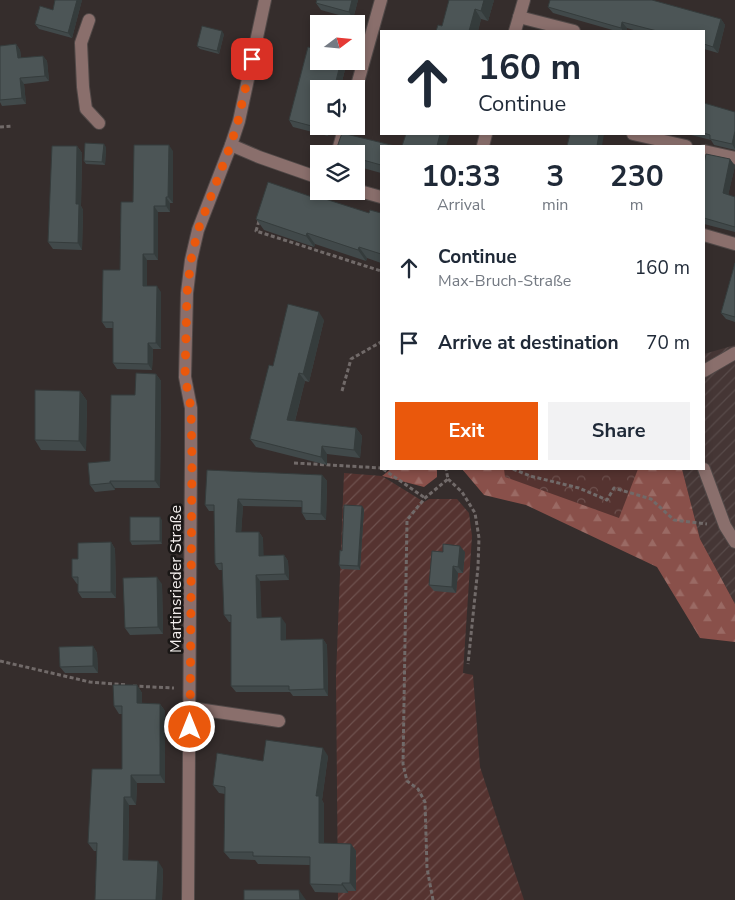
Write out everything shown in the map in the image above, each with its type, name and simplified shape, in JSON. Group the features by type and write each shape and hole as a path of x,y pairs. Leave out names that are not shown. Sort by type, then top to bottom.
{"street":[{"name":"Martinsrieder Straße","path":"188,900 191,688 191,408 185,377 187,293 191,260 198,230 238,121 265,0"},
{"path":"359,80 381,0"},
{"path":"515,30 524,0"},
{"path":"519,17 570,30"},
{"path":"89,20 81,43 83,87 86,109 99,123"},
{"path":"637,135 682,145"},
{"path":"231,144 259,157 310,175"},
{"path":"705,150 735,158"},
{"path":"365,193 380,197"},
{"path":"705,235 735,244"},
{"path":"705,370 735,353"},
{"path":"705,470 725,526 735,542"},
{"path":"190,708 279,721"}],"path":[{"path":"0,127 13,126"},
{"path":"262,214 256,231 380,271"},
{"path":"342,391 351,359 380,343"},
{"path":"294,463 380,468"},
{"path":"385,470 425,498"},
{"path":"446,470 448,479 462,492 475,514 479,538 468,664"},
{"path":"515,470 530,476 579,488 607,500 614,488 652,499 674,520 725,526"},
{"path":"433,900 427,868 425,802 418,789 407,781 403,764 407,520 425,498 448,479"},
{"path":"0,661 90,682 191,688"}],"shaded area":[{"path":"735,345 735,604 700,539 682,470 705,470 705,354"}],"green space":[{"path":"390,470 437,470 437,477 424,487 382,476"},
{"path":"463,470 682,470 700,539 735,604 735,642 700,638 657,567 526,505 484,495"},
{"path":"504,470 638,470 619,518 505,477"},
{"path":"344,473 382,476 424,502 429,499 457,499 469,513 472,536 463,673 473,675 480,767 524,900 338,900 336,676"}],"building":[{"path":"55,0 77,0 68,33 35,24 40,6 53,10"},
{"path":"317,0 352,0 349,12 316,3"},
{"path":"449,0 484,0 481,11 475,9 469,30 436,30 438,25 442,26"},
{"path":"550,0 652,0 721,19 713,47 705,44 705,30 653,30 622,22 621,28 548,7"},
{"path":"202,26 222,31 217,51 197,46"},
{"path":"16,44 18,58 43,56 45,76 20,78 22,98 0,100 0,46"},
{"path":"308,47 310,48 310,70 339,70 336,80 310,80 310,126 289,120"},
{"path":"705,103 735,112 735,131 732,144 710,139 710,135 705,133"},
{"path":"341,135 350,135 391,145 380,145 380,165 365,161 365,145 338,145"},
{"path":"406,135 440,135 437,145 402,145"},
{"path":"570,135 599,135 597,145 567,145"},
{"path":"85,143 104,144 102,162 84,161"},
{"path":"134,145 169,145 168,197 166,197 166,206 154,206 154,254 143,254 143,286 157,286 156,343 148,343 148,364 113,363 113,322 102,322 103,270 120,270 121,202 133,202"},
{"path":"52,146 77,146 76,204 79,204 78,243 48,242"},
{"path":"706,154 730,159 723,193 735,197 735,227 705,218"},
{"path":"268,182 310,196 310,200 328,200 369,213 370,210 380,213 380,254 359,247 358,250 307,233 306,236 256,219"},
{"path":"735,263 735,317 721,313"},
{"path":"288,304 319,312 303,374 299,373 287,420 356,428 354,450 322,446 321,457 250,439 269,365 273,366"},
{"path":"136,373 156,374 155,481 110,481 110,483 90,485 88,463 110,461 111,395 135,395"},
{"path":"35,390 80,391 79,441 35,440"},
{"path":"207,470 322,475 321,514 302,513 302,501 238,499 236,532 259,532 259,556 284,555 285,574 256,575 257,618 281,617 281,640 323,639 324,689 289,690 289,686 231,686 231,615 224,615 222,563 215,564 214,505 205,505"},
{"path":"344,505 362,506 358,566 339,565 340,550 342,551"},
{"path":"130,517 160,517 160,541 130,541"},
{"path":"111,542 111,592 78,592 78,577 72,577 72,559 78,559 78,543"},
{"path":"443,544 460,546 458,567 453,566 452,587 429,585 432,551 443,552"},
{"path":"157,577 158,627 125,628 123,578"},
{"path":"93,646 93,666 60,667 59,647"},
{"path":"113,685 137,685 137,703 160,704 160,775 131,775 131,797 124,797 123,860 158,861 156,900 95,900 97,843 88,843 92,769 122,769 122,706 114,706"},
{"path":"266,740 323,748 316,796 319,796 319,843 351,844 350,883 342,883 342,885 310,884 310,857 253,856 253,852 224,852 225,787 213,785 217,753 263,761"},
{"path":"244,890 299,890 300,900 244,900"}],"route":[{"path":"190,727 192,458 191,408 185,377 187,293 191,260 198,230 231,144 252,59"}]}
